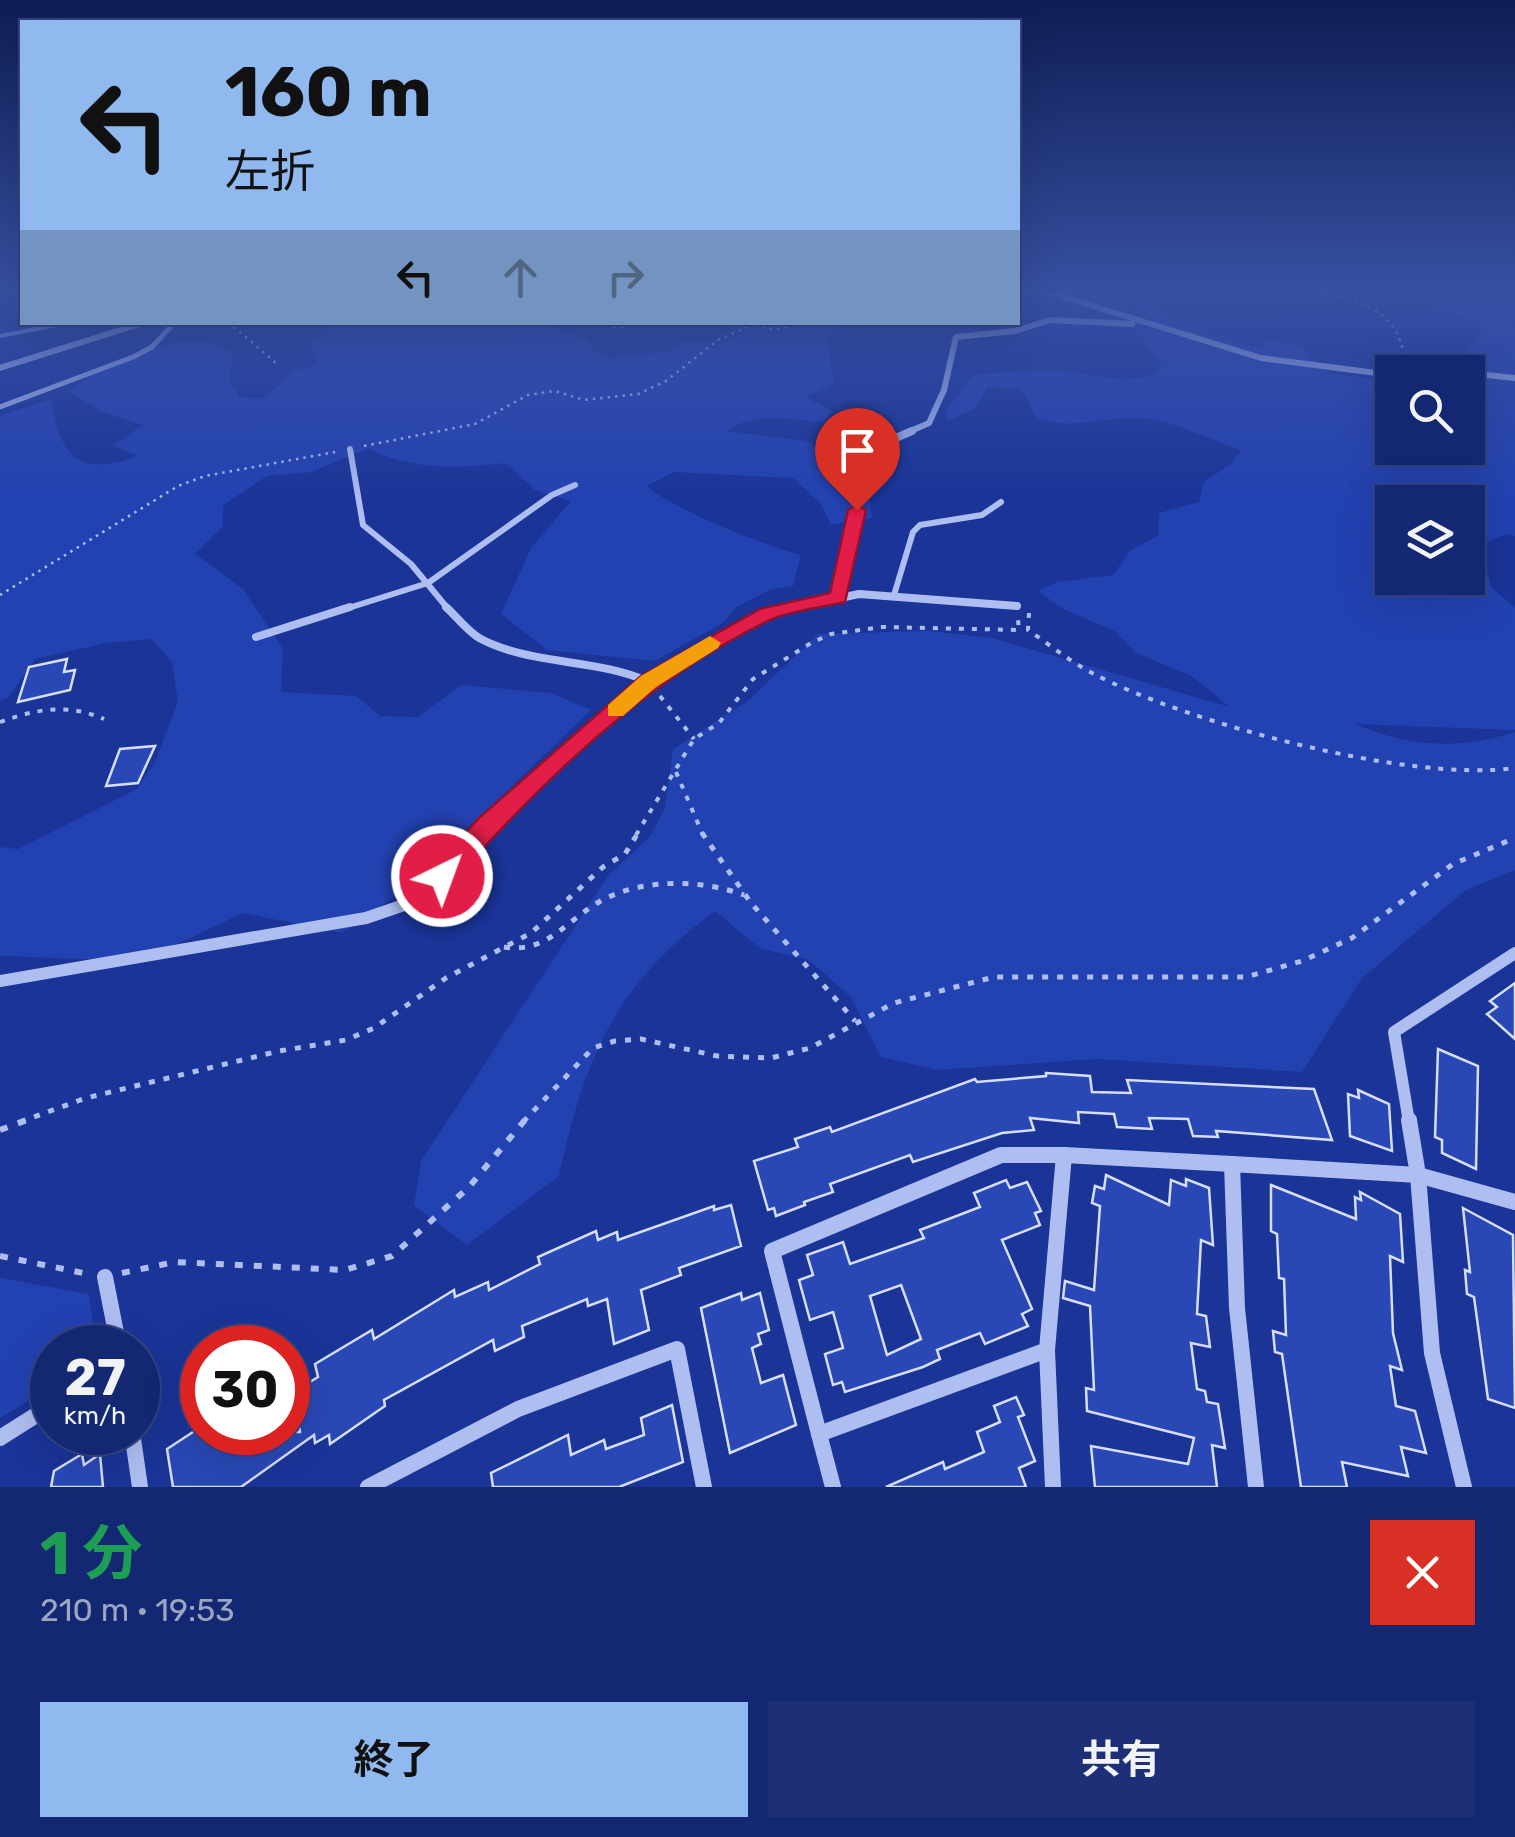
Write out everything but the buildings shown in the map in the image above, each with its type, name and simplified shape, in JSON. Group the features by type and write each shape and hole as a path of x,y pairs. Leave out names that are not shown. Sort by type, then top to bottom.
{"street":[{"path":"838,598 857,510 849,458 929,423 944,390 950,362"},
{"path":"1271,362 1375,374"},
{"path":"1485,375 1515,378"},
{"path":"0,981 366,918 408,904 442,876 488,825 649,682 767,614 838,598 894,595 1016,606"},
{"path":"1464,1487 1432,1353 1418,1175 1394,1032 1515,954"},
{"path":"833,1487 772,1251 1002,1154 1418,1175 1515,1202"},
{"path":"1053,1487 1047,1350 1064,1155"},
{"path":"1232,1164 1237,1308 1256,1487"},
{"path":"105,1277 114,1325"},
{"path":"368,1487 487,1422 602,1374 677,1349 704,1487"},
{"path":"818,1434 1047,1350"},
{"path":"0,1438 30,1419"},
{"path":"135,1455 140,1487"}],"lane":[{"path":"0,407 121,362"},
{"path":"350,449 363,526 428,583 480,640 563,662 618,668 649,682"},
{"path":"256,636 428,583 552,495 575,485"},
{"path":"894,595 913,532 920,525 982,515 1001,502"}],"path":[{"path":"0,595 178,486 205,476 475,424 528,395 555,391 584,400 638,394 666,381 690,362"},
{"path":"0,1130 86,1098 279,1051 346,1040 374,1028 446,978 531,932 602,868 625,854 694,739 711,734 748,682 815,640 899,628 937,627 975,633 1020,630 1016,606"},
{"path":"1016,606 1031,614 1028,630 1095,674 1267,734 1333,751 1453,772 1486,774 1515,768"},
{"path":"649,682 694,739"},
{"path":"0,722 77,706 104,719"},
{"path":"676,772 680,793 747,897 855,1021"},
{"path":"0,1256 105,1277 175,1262 345,1270 392,1256 469,1187 544,1097 592,1048 640,1039 718,1056 771,1058 810,1048 894,1003 994,977 1246,977 1302,961 1352,938 1453,864 1515,838"},
{"path":"504,947 517,951 535,947 600,902 624,893 703,882 747,897"}],"shaded area":[{"path":"232,362 228,379 240,397 264,399 293,372 317,364 831,362 834,383 805,397 832,411 823,422 761,419 727,431 807,441 868,484 872,518 831,525 821,504 793,478 673,472 647,486 720,526 801,555 793,586 771,589 735,608 724,622 655,661 547,650 501,614 531,548 571,501 535,490 506,463 454,467 418,464 369,448 311,472 267,476 223,505 223,526 195,554 243,589 283,649 281,692 356,696 380,716 418,717 461,685 551,693 591,710 409,886 342,933 243,913 141,961 0,956 0,847 18,849 137,789 155,762 178,702 172,662 152,639 106,643 35,659 9,697 0,701 0,416 51,399 61,436 76,458 87,463 118,462 139,456 112,446 143,425 103,412 68,391 115,365"},
{"path":"1161,362 1318,362 1330,374 1375,379 1375,465 1485,465 1485,362 1515,362 1515,536 1506,534 1485,543 1485,485 1375,485 1375,595 1485,595 1485,565 1492,588 1515,608 1515,730 1355,724 1395,737 1434,743 1474,742 1515,732 1515,870 1466,890 1362,978 1302,1072 1097,1059 937,1070 881,1057 851,997 807,959 761,949 715,911 652,967 609,1027 580,1095 559,1176 467,1245 414,1205 421,1161 608,876 651,835 665,808 673,749 748,701 818,634 929,631 992,638 1230,707 1190,675 1136,653 1116,632 1063,609 1038,591 1057,582 1113,575 1131,550 1159,535 1159,513 1199,502 1204,482 1232,463 1241,450 1151,419 1064,423 1037,419 1021,389 987,387 976,408 948,421 945,412 974,374 1060,371 1124,379 1149,376 1160,370"},
{"path":"0,1278 89,1294 93,1325 30,1325 30,1400 0,1418"}],"slow traffic":[{"path":"615,711 649,682 710,643"}],"route":[{"path":"442,876 488,825 649,682 736,628 767,614 838,598 857,510"}]}
